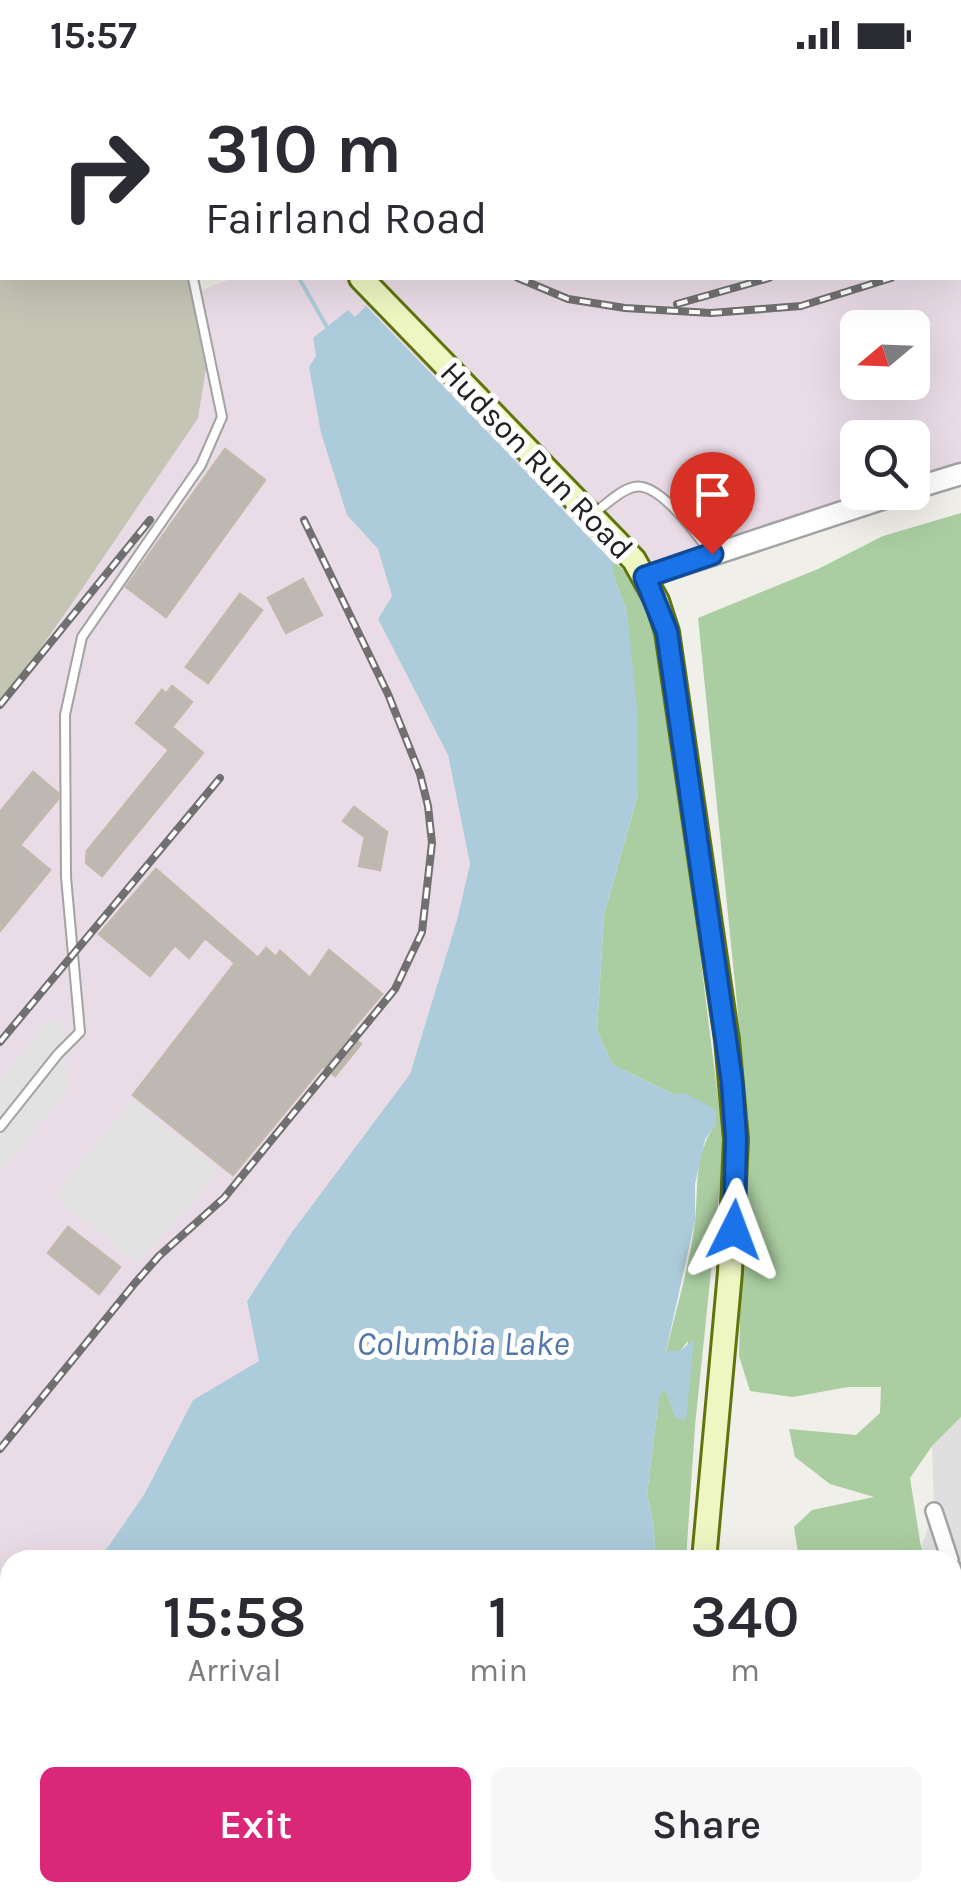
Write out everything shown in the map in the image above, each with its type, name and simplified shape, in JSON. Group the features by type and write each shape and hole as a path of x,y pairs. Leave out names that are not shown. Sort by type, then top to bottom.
{"main road":[{"name":"Hudson Run Road","path":"363,280 634,560 662,616 727,1040 736,1138 730,1272 705,1550"}],"street":[{"path":"930,484 961,474"},
{"path":"645,577 848,510"},
{"path":"934,1511 947,1550"}],"lane":[{"path":"0,1126 80,1032 66,877 65,715 82,636 201,464 222,417 193,280"},
{"path":"591,515 629,488 648,488 686,520 712,554"}],"shaded area":[{"path":"0,280 190,280 209,350 198,418 10,692 0,699"},
{"path":"229,280 961,280 961,474 930,484 930,420 840,420 840,510 851,510 645,577 591,515 384,568 392,596 378,619 448,755 470,863 457,920 410,1074 292,1232 247,1300 260,1361 193,1400 145,1493 106,1550 0,1550 0,699 10,692 73,602 193,293"},
{"path":"61,1020 69,1090 0,1172 0,1081 48,1021"},
{"path":"133,1099 219,1171 138,1264 53,1196"},
{"path":"961,1417 961,1550 921,1547 934,1511 932,1446"}],"green space":[{"path":"961,513 961,1417 932,1446 910,1478 922,1550 797,1550 794,1527 812,1510 874,1497 830,1484 795,1457 789,1429 856,1435 880,1413 881,1387 848,1387 793,1397 750,1391 739,1356 740,1033 698,618 818,569 883,536"},
{"path":"613,562 635,585 643,601 667,689 724,1146 695,1426 687,1550 655,1550 647,1494 659,1397 665,1388 676,1418 688,1341 680,1351 666,1352 693,1237 700,1159 716,1123 675,1095 613,1065 597,1031 604,915 638,794 627,612 613,574"}],"water":[{"name":"Columbia Lake","path":"366,306 613,562 613,574 627,612 638,717 638,794 604,915 597,1031 613,1065 675,1095 685,1093 716,1110 716,1123 705,1140 695,1184 695,1220 666,1351 680,1351 694,1339 686,1420 676,1418 665,1389 659,1398 647,1494 655,1550 106,1550 145,1493 193,1400 259,1361 247,1301 292,1232 410,1074 470,864 448,755 378,619 392,596 378,549 347,515 321,433 309,367 316,356 313,338 348,310 355,317"}],"building":[{"path":"225,449 265,480 166,617 126,587"},
{"path":"303,579 322,615 286,633 268,598"},
{"path":"240,594 262,610 208,683 186,667"},
{"path":"172,686 192,702 172,727 203,753 102,876 86,863 87,851 169,750 136,723 162,690 166,694"},
{"path":"33,772 58,793 58,799 20,845 50,870 0,931 0,812"},
{"path":"354,807 387,832 380,870 359,866 365,837 343,821"},
{"path":"156,869 258,958 266,948 276,957 280,951 310,978 329,950 382,994 348,1034 361,1044 335,1076 323,1066 233,1175 133,1095 235,963 205,938 189,958 175,945 150,976 99,934"},
{"path":"68,1227 120,1267 99,1294 48,1253"}],"waterway":[{"path":"300,280 327,327"}],"railway":[{"path":"523,280 568,299 625,308 711,313 801,306 885,280"},
{"path":"677,304 762,280"},
{"path":"0,705 150,520"},
{"path":"0,1449 159,1256 224,1198 395,989 422,932 432,843 420,774 388,694 304,520"},
{"path":"0,1042 220,778"}],"route":[{"path":"712,554 645,577 667,632 727,1040 736,1138 734,1230"}]}
